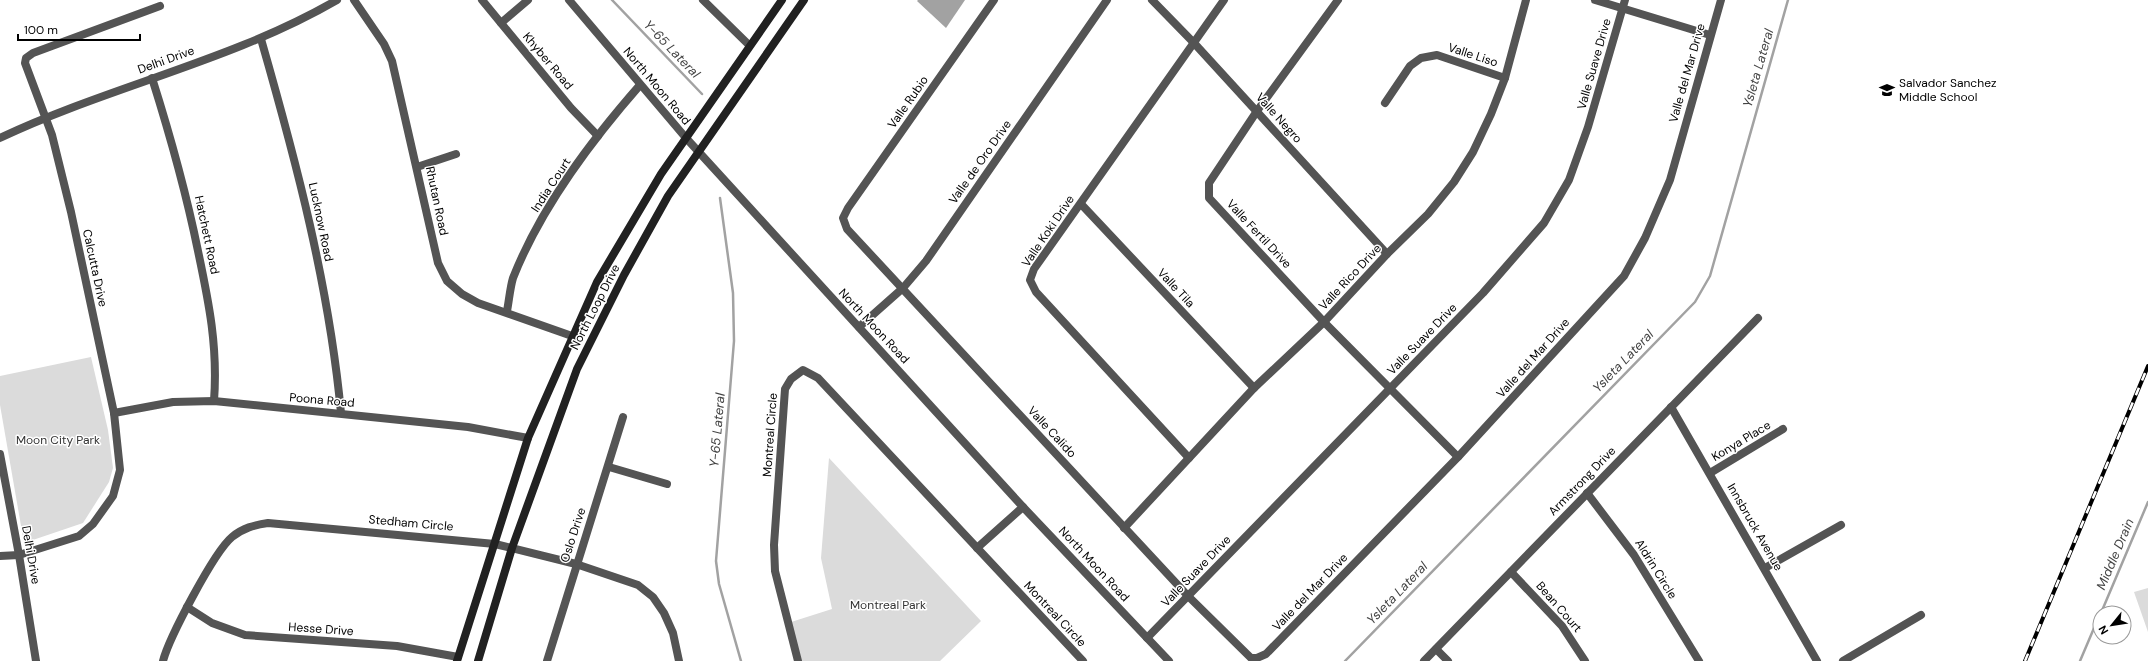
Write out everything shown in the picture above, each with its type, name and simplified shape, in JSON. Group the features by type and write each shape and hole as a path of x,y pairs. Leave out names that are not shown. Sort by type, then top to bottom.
{"main road":[{"name":"North Loop Drive","path":"458,659 528,438 597,282 632,219 660,174 782,0"},
{"name":"North Loop Drive","path":"478,661 512,548 577,369 624,275 664,202 804,0"}],"street":[{"name":"Delhi Drive","path":"0,138 45,116 261,39 338,0"},
{"name":"Rhutan Road","path":"354,0 384,44 392,61 438,263 447,281 462,294 478,302 507,311 572,336"},
{"name":"Khyber Road","path":"482,0 571,108 598,136"},
{"path":"501,23 528,0"},
{"name":"North Moon Road","path":"569,0 686,138 1023,507 1169,661"},
{"path":"703,0 749,45"},
{"name":"Valle Rubio","path":"843,218 848,208 994,0"},
{"name":"Valle de Oro Drive","path":"859,327 903,288 926,261 1107,0"},
{"name":"Valle Negro","path":"1152,0 1194,42 1387,254"},
{"name":"Valle Koki Drive","path":"1189,458 1036,292 1030,280 1034,269 1224,0"},
{"name":"Valle Fertil Drive","path":"1338,0 1257,111 1209,183 1209,198 1324,322 1458,457"},
{"name":"Valle Rico Drive","path":"1124,528 1254,388 1324,322 1387,254 1428,214 1454,182 1473,152 1505,78 1526,0"},
{"path":"1595,0 1624,4 1710,35"},
{"name":"Valle del Mar Drive","path":"1251,658 1258,658 1266,654 1458,457 1624,276 1645,238 1670,180 1721,0"},
{"name":"Valle Suave Drive","path":"1147,638 1483,293 1544,223 1568,180 1588,127 1624,4"},
{"name":"Calcutta Drive","path":"0,556 19,555 79,536 93,524 113,496 120,470 114,413 71,212 52,135 25,66 26,58 29,55 160,6"},
{"name":"Lucknow Road","path":"261,39 296,165 332,330 341,413"},
{"name":"Valle Liso","path":"1385,103 1410,66 1421,58 1437,55 1505,78"},
{"name":"Hatchett Road","path":"152,78 173,143 186,194 209,308 216,354 214,401"},
{"name":"India Court","path":"507,311 513,280 532,238 553,200 598,136 640,85"},
{"path":"417,167 456,154"},
{"name":"Valle Tila","path":"1081,204 1254,388"},
{"name":"Valle Calido","path":"843,218 847,229 1124,528 1188,596 1251,658"},
{"name":"Armstrong Drive","path":"1424,661 1758,318"},
{"name":"Montreal Circle","path":"798,661 775,571 774,545 785,389 791,379 803,370 818,378 1084,661"},
{"name":"Poona Road","path":"114,413 173,402 214,401 468,427 528,438"},
{"name":"Innsbruck Avenue","path":"1671,407 1765,568 1817,661"},
{"name":"Oslo Drive","path":"547,661 576,564 609,467 623,417"},
{"name":"Konya Place","path":"1710,473 1783,430"},
{"name":"Delhi Drive","path":"0,454 19,555 36,661"},
{"path":"609,467 667,484"},
{"name":"Aldrin Circle","path":"1587,493 1634,555 1699,661"},
{"path":"977,548 1023,507"},
{"name":"Stedham Circle","path":"163,661 188,607 224,545 239,532 258,524 268,523 495,544 576,564 638,585 653,597 668,621 679,661"},
{"path":"1765,568 1841,525"},
{"name":"Bean Court","path":"1511,572 1562,626 1585,661"},
{"name":"Hesse Drive","path":"188,607 212,623 245,635 397,646 458,659"},
{"path":"1843,661 1921,615"},
{"path":"1436,649 1448,661"}],"green space":[{"name":"Moon City Park","path":"91,357 108,430 113,468 109,482 83,523 24,543 0,405 0,376"},
{"name":"Montreal Park","path":"829,458 981,621 940,661 798,661 788,623 832,609 821,558"},
{"path":"2148,588 2148,632 2134,592"}],"shaded area":[{"path":"965,0 946,28 917,1"}],"waterway":[{"name":"Y-65 Lateral","path":"612,0 702,94"},
{"name":"Ysleta Lateral","path":"1345,661 1695,302 1710,276 1788,0"},
{"name":"Y-65 Lateral","path":"720,198 733,293 734,341 716,561 719,584 741,661"},
{"name":"Middle Drain","path":"2104,605 2148,502"},
{"name":"Middle Drain","path":"2080,661 2092,633"}],"railway":[{"path":"2025,661 2148,366"}],"place":[{"name":"Salvador Sanchez Middle School","path":"1887,90"}]}
